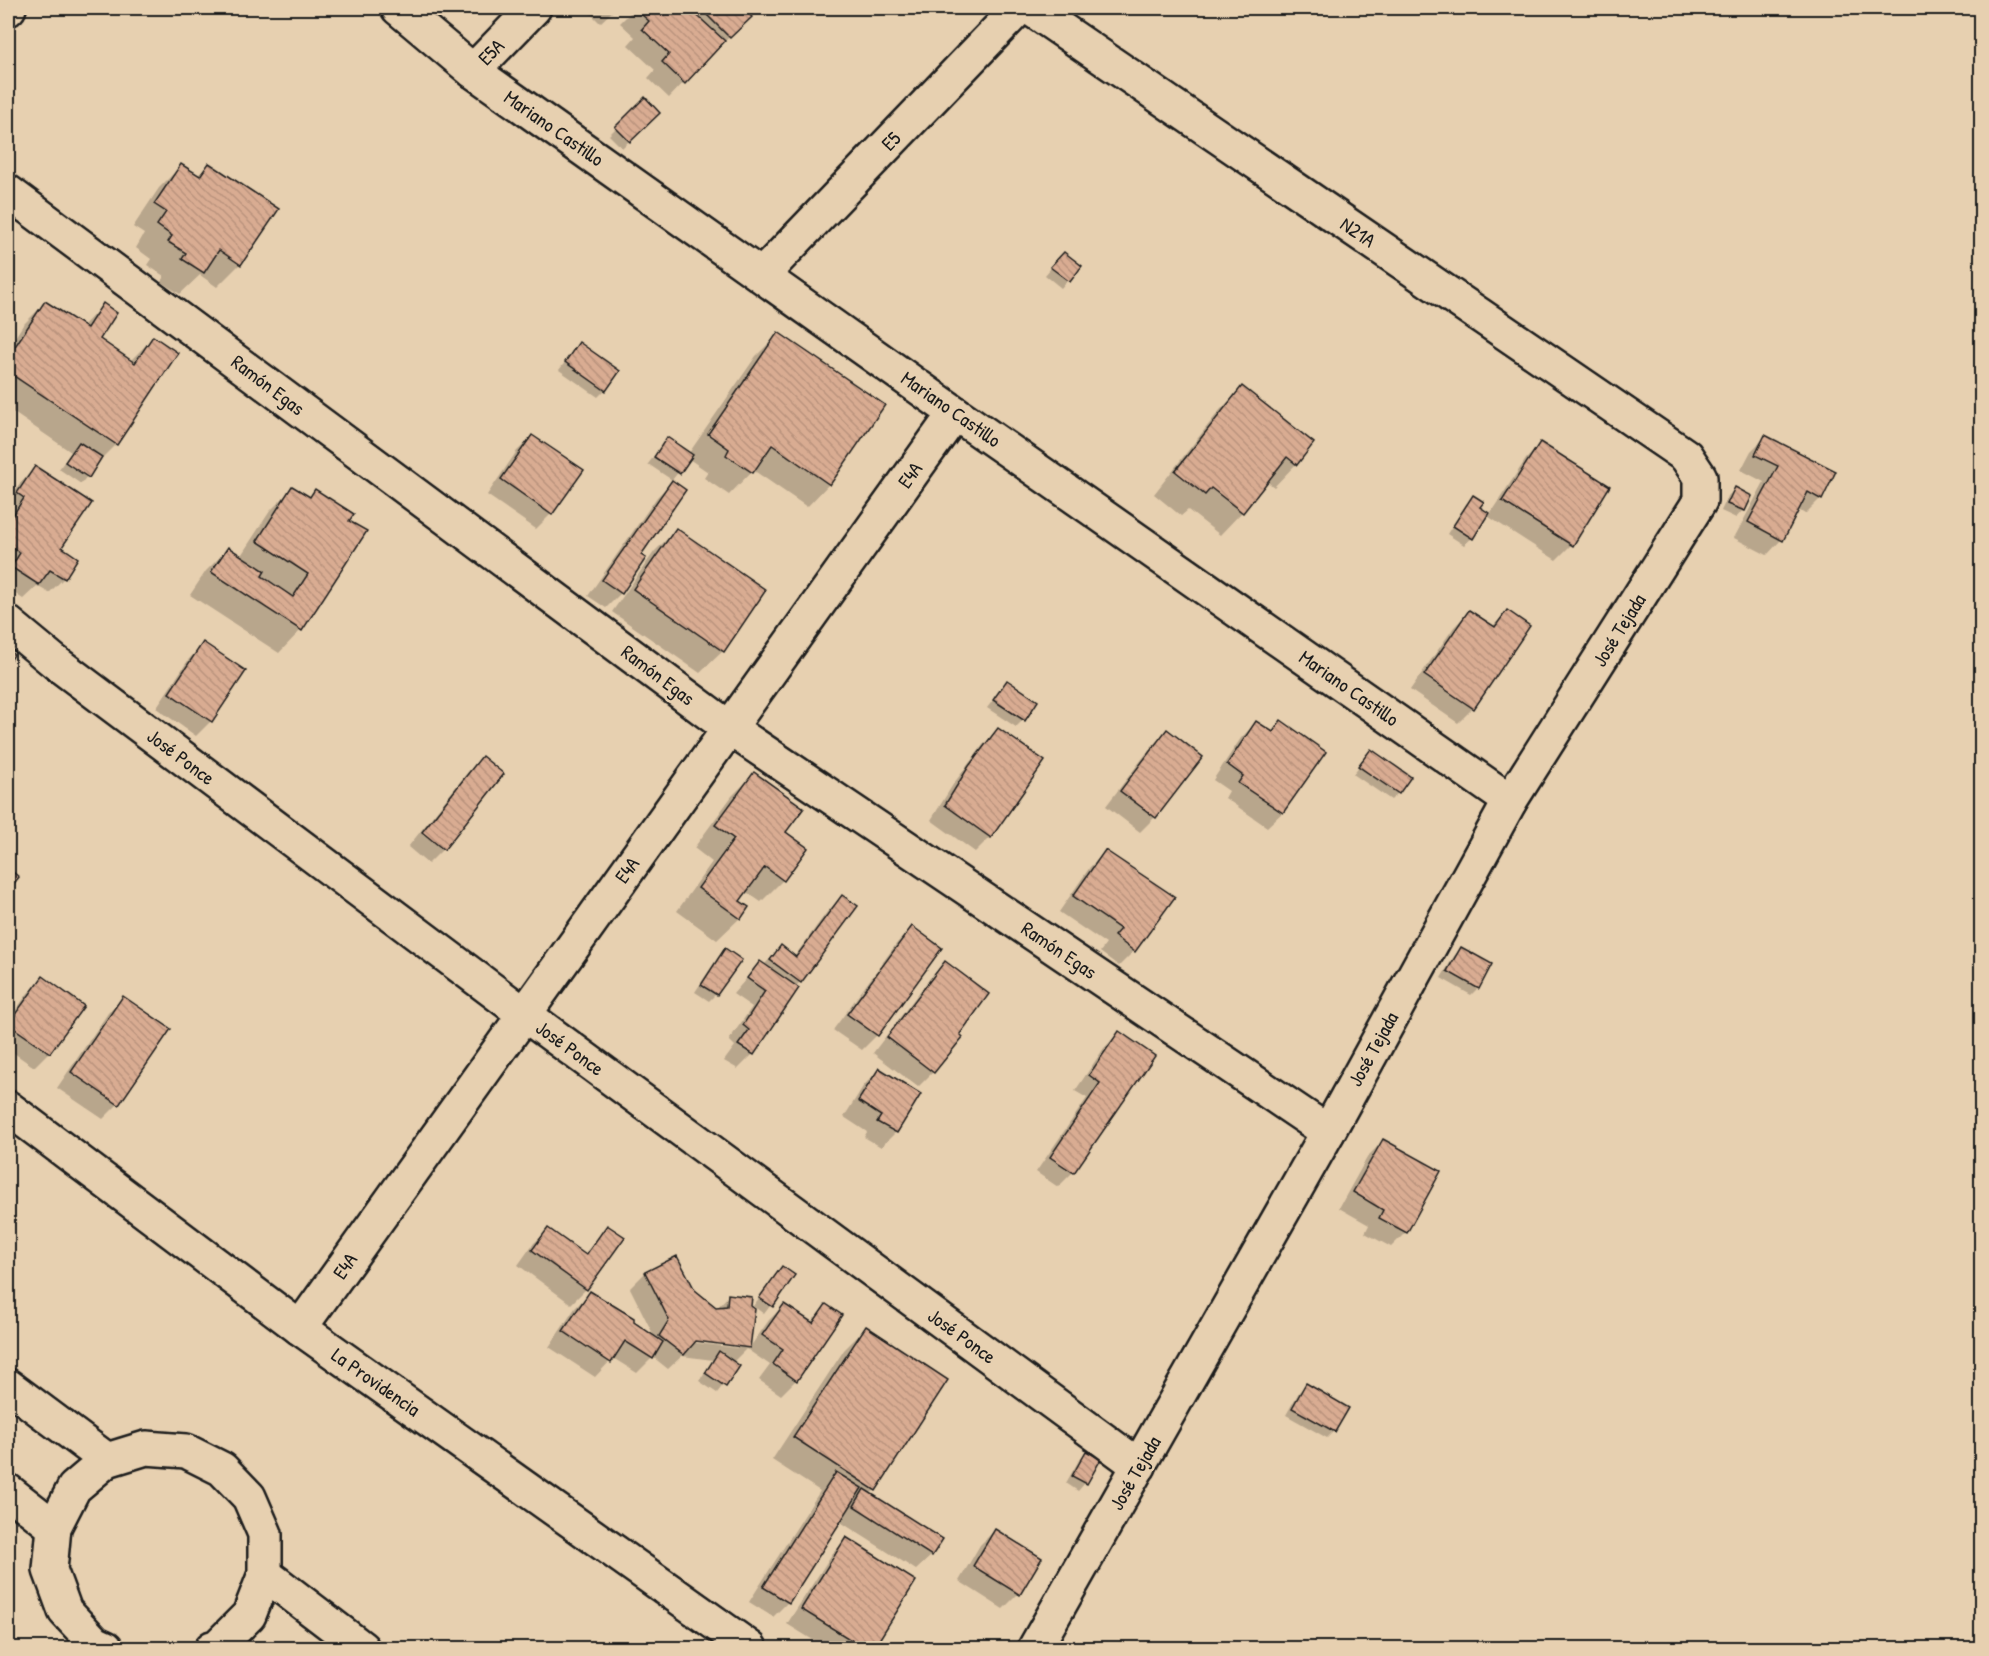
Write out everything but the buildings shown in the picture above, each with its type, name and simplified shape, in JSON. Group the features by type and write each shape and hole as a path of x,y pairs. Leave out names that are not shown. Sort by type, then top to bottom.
{"street":[{"name":"Mariano Castillo","path":"398,8 472,71 762,274 955,413 1510,801"},
{"name":"E5A","path":"472,71 534,8"},
{"name":"E5","path":"762,274 1019,8"},
{"name":"N21A","path":"1030,8 1686,456"},
{"name":"Ramón Egas","path":"8,192 729,728 1328,1132"},
{"name":"E4A","path":"300,1328 955,413"},
{"name":"José Tejada","path":"1035,1648 1328,1132 1510,801 1700,501 1701,477 1686,456"},
{"name":"José Ponce","path":"8,623 55,662 524,1014 1138,1466"},
{"name":"La Providencia","path":"8,1108 300,1328 750,1648"},
{"path":"8,1386 108,1460"},
{"path":"106,1648 95,1643 65,1611 50,1570 54,1527 74,1488 108,1460 146,1448 186,1451 222,1469 249,1497 265,1534 265,1574 249,1616 217,1648"},
{"path":"8,1491 54,1527"},
{"path":"265,1574 362,1648"}]}
